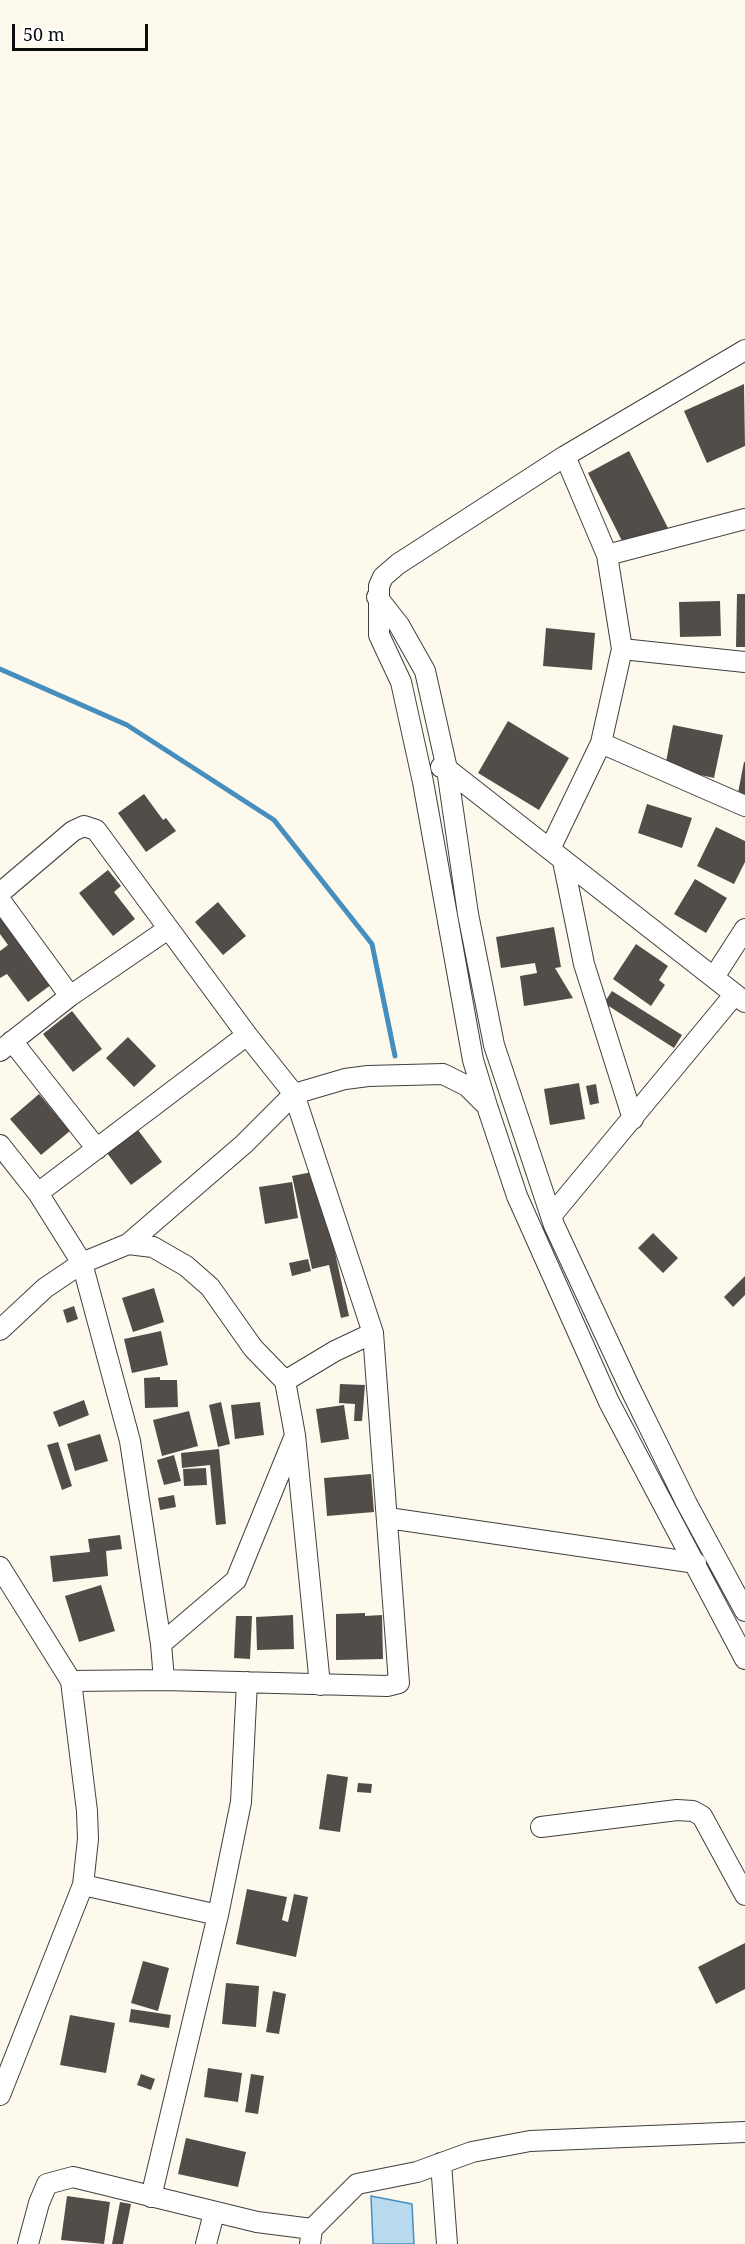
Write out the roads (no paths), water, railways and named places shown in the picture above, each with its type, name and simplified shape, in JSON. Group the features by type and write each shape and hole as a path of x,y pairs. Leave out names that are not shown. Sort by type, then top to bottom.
{"street":[{"path":"743,1602 678,1508 606,1395 517,1196 473,1060 418,757 401,682 379,635 377,597 383,577 398,564 565,456 745,350"},
{"path":"565,456 607,555 622,649 601,743 556,855 584,964 633,1119"},
{"path":"607,555 745,519"},
{"path":"377,597 399,625 425,671 447,769 468,914 494,1045 551,1216 628,1384 678,1508 696,1563 745,1659"},
{"path":"622,649 745,662"},
{"path":"601,743 745,806"},
{"path":"418,757 447,769 740,998 551,1216"},
{"path":"0,893 73,831 84,826 96,830 247,1035 294,1094 373,1333 399,1683 387,1686 164,1680 70,1681"},
{"path":"0,900 70,996"},
{"path":"97,1149 6,1046 70,996 168,929"},
{"path":"714,977 745,929"},
{"path":"38,1193 247,1035"},
{"path":"0,1328 45,1288 82,1263 128,1245 244,1144 294,1094 357,1077 443,1074 467,1086 487,1106"},
{"path":"502,1148 526,1141"},
{"path":"0,1145 38,1193 82,1263 130,1441 161,1644 164,1680"},
{"path":"128,1245 153,1247 186,1266 210,1287 253,1348 285,1381 295,1435 320,1685"},
{"path":"548,1267 567,1254"},
{"path":"285,1381 334,1351 373,1333"},
{"path":"606,1395 628,1384"},
{"path":"161,1644 236,1580 295,1435"},
{"path":"388,1518 696,1563"},
{"path":"0,1567 70,1681 87,1811 88,1839 83,1885 0,2095"},
{"path":"151,2197 218,1915 241,1802 247,1682"},
{"path":"541,1827 677,1810 693,1811 702,1816 745,1895"},
{"path":"83,1885 218,1915"},
{"path":"28,2244 39,2203 47,2184 73,2177 311,2236 357,2184 417,2172 484,2149 530,2141 745,2132"},
{"path":"441,2163 447,2244"},
{"path":"206,2244 214,2213"}],"water":[{"path":"371,2196 412,2204 414,2244 373,2244"}],"waterway":[{"path":"0,669 127,725 274,820 372,944 395,1056"}]}
